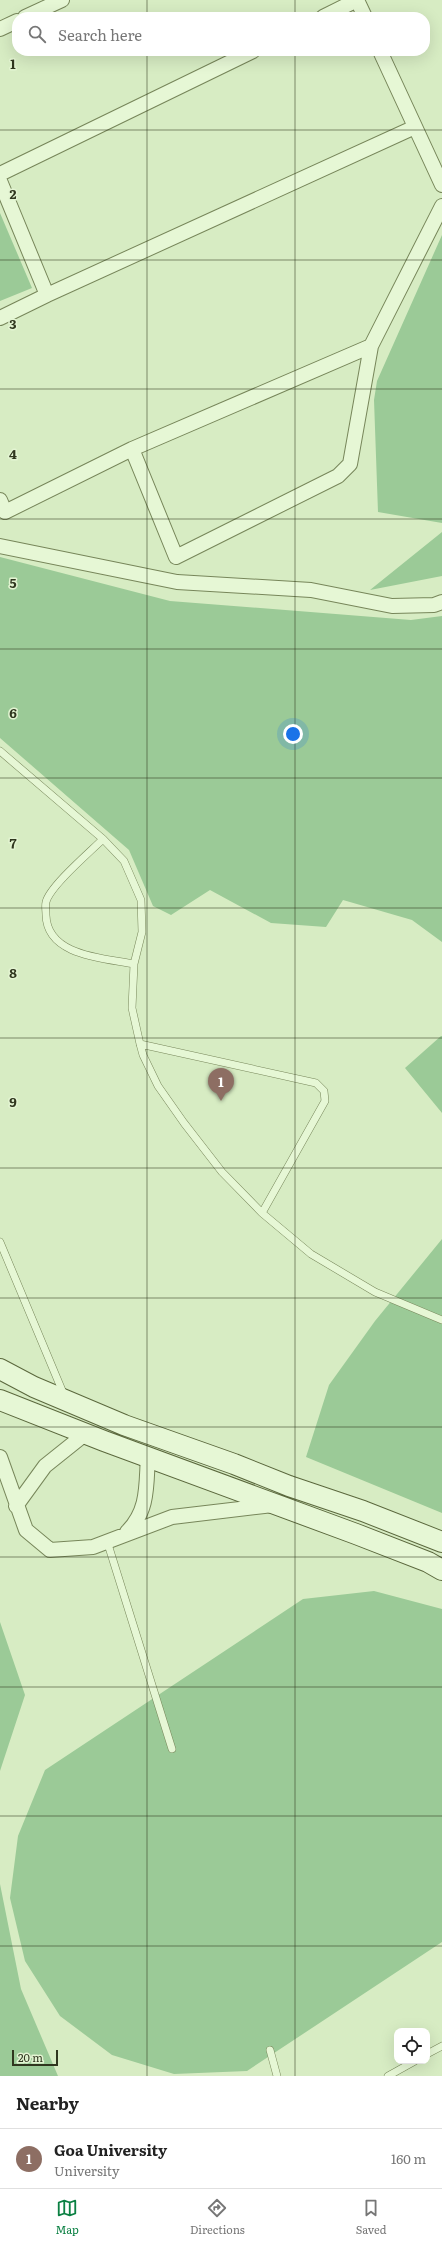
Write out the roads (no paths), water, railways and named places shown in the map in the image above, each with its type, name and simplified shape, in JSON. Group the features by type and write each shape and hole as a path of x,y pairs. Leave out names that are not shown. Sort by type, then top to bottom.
{"main road":[{"path":"0,1369 34,1387 124,1425 275,1481 364,1511 442,1542"},
{"path":"0,1400 85,1434 274,1502 428,1562 442,1570"},
{"path":"274,1502 275,1481"}],"street":[{"path":"36,12 62,0"},
{"path":"333,12 357,0 363,12"},
{"path":"0,29 12,23"},
{"path":"0,174 243,56"},
{"path":"382,56 442,185"},
{"path":"0,318 47,295 415,127"},
{"path":"0,181 47,295"},
{"path":"132,449 176,557 338,476 350,464 371,346 442,206"},
{"path":"0,500 5,512 132,449 371,346"},
{"path":"0,546 177,582 311,590 392,606 434,604 442,602"},
{"path":"16,1506 45,1466 85,1434"},
{"path":"125,1534 137,1521 144,1506 148,1456"},
{"path":"0,1457 16,1506 26,1530 50,1550 93,1547 172,1517 274,1502"}],"lane":[{"path":"0,751 103,839 124,861 141,900 142,932 134,964 132,1008 143,1056 158,1086 184,1123 222,1172 262,1213 311,1254 374,1292 442,1320"},
{"path":"103,839 59,883 46,902 46,925 57,941 78,954 134,964"},
{"path":"140,1044 316,1083 324,1091 325,1101 262,1213"},
{"path":"0,1242 66,1401"},
{"path":"107,1541 172,1749"},
{"path":"430,2052 442,2046"},
{"path":"270,2050 277,2076"},
{"path":"388,2076 410,2064"}],"place":[{"name":"Goa University","path":"221,1101"}]}
